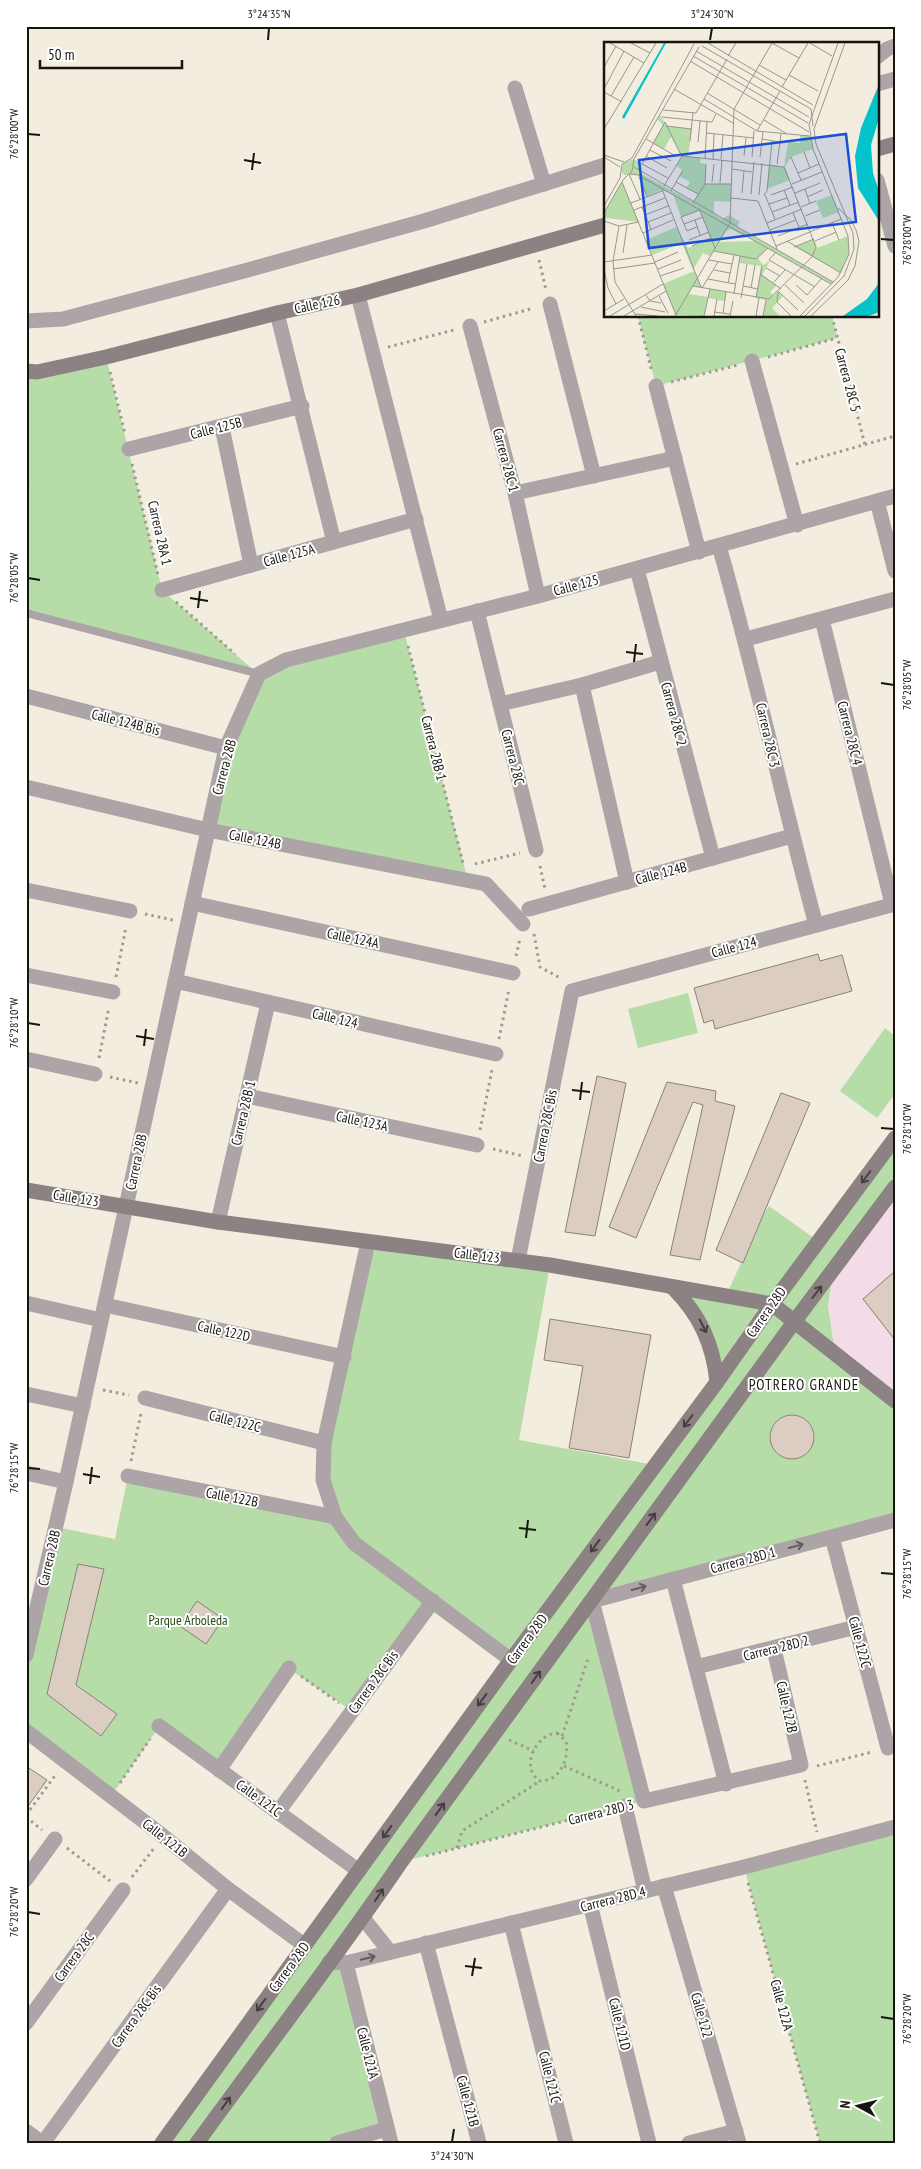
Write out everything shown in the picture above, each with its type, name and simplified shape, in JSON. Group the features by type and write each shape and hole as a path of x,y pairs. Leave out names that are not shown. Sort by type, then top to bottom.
{"street":[{"path":"878,84 895,79"},
{"path":"515,88 544,184"},
{"path":"878,149 895,144"},
{"path":"26,321 63,319 92,312 424,221 604,165"},
{"path":"878,184 895,246"},
{"name":"Calle 126","path":"26,371 37,372 106,357 277,313 358,295 604,225"},
{"path":"358,295 441,620"},
{"path":"550,304 594,476"},
{"path":"277,313 302,406 334,542"},
{"name":"Carrera 28C 1","path":"470,326 515,493 538,596"},
{"path":"752,361 797,524"},
{"path":"656,386 699,552"},
{"name":"Calle 125B","path":"129,449 302,406"},
{"path":"222,427 251,565"},
{"path":"515,493 674,458"},
{"name":"Calle 125","path":"259,674 286,660 538,596 895,496"},
{"path":"878,501 895,571"},
{"name":"Calle 125A","path":"162,590 416,519"},
{"name":"Carrera 28C 3","path":"719,546 746,639 792,836 816,925"},
{"name":"Carrera 28C 2","path":"637,569 713,858"},
{"path":"746,639 895,599"},
{"name":"Carrera 28C","path":"477,611 536,850"},
{"name":"Carrera 28C 4","path":"822,619 878,848 894,904"},
{"path":"500,704 582,685 660,662"},
{"name":"Carrera 28B","path":"26,1655 83,1406 226,748 259,674"},
{"path":"582,685 627,882"},
{"name":"Calle 124B Bis","path":"26,696 226,748"},
{"name":"Calle 124B","path":"26,787 208,830 486,884 529,928"},
{"name":"Calle 124B","path":"529,909 792,836"},
{"path":"26,890 130,911"},
{"name":"Calle 124A","path":"192,903 513,973"},
{"name":"Calle 124","path":"572,991 894,904"},
{"path":"26,975 112,992"},
{"name":"Calle 124","path":"175,981 496,1054"},
{"name":"Carrera 28C Bis","path":"518,1260 572,991"},
{"name":"Carrera 28B 1","path":"218,1222 268,1003"},
{"path":"26,1059 95,1074"},
{"name":"Calle 123A","path":"247,1096 477,1145"},
{"name":"Carrera 28D","path":"162,2143 511,1660 895,1138"},
{"name":"Carrera 28D","path":"197,2143 363,1918 401,1862 794,1322 895,1187"},
{"name":"Calle 123","path":"26,1190 218,1222 518,1260 772,1304"},
{"path":"368,1242 324,1443 323,1480 335,1517 354,1543 511,1660"},
{"path":"673,1288 692,1309 710,1340 717,1382"},
{"path":"26,1303 101,1320"},
{"name":"Calle 122D","path":"105,1304 344,1357"},
{"path":"772,1304 895,1401"},
{"path":"26,1394 83,1406"},
{"name":"Calle 122C","path":"144,1398 324,1443"},
{"path":"26,1474 66,1482"},
{"name":"Calle 122B","path":"128,1476 335,1517"},
{"name":"Carrera 28D 1","path":"592,1600 895,1520"},
{"name":"Calle 122C","path":"832,1537 888,1748"},
{"path":"674,1579 726,1784"},
{"path":"592,1600 644,1801"},
{"name":"Carrera 28C Bis","path":"278,1812 433,1601"},
{"name":"Carrera 28D 2","path":"696,1667 856,1627"},
{"name":"Calle 122B","path":"774,1649 806,1770"},
{"path":"219,1770 290,1668"},
{"name":"Calle 121C","path":"159,1726 359,1871"},
{"name":"Calle 121B","path":"26,1731 163,1836 228,1889 304,1945"},
{"name":"Carrera 28D 3","path":"644,1801 806,1770"},
{"path":"625,1806 645,1891"},
{"name":"Carrera 28D 4","path":"329,1962 346,1963 744,1867 895,1827"},
{"path":"26,1879 55,1839"},
{"name":"Calle 122","path":"664,1886 738,2137"},
{"name":"Carrera 28C Bis","path":"43,2143 228,1889"},
{"name":"Carrera 28C","path":"26,2023 123,1890"},
{"name":"Calle 121D","path":"590,1904 650,2143"},
{"path":"363,1918 390,1952"},
{"name":"Calle 121C","path":"511,1923 566,2143"},
{"name":"Calle 121B","path":"426,1943 479,2143"},
{"name":"Calle 121A","path":"346,1963 389,2136"},
{"path":"26,2131 43,2143"},
{"path":"338,2143 389,2136"},
{"path":"689,2143 738,2137"}],"lane":[{"path":"26,613 259,674"}],"path":[{"path":"639,318 656,386"},
{"name":"Carrera 28C 5","path":"833,318 865,444"},
{"name":"Carrera 28A 1","path":"106,357 162,590"},
{"path":"781,469 895,436"},
{"path":"26,483 28,484 26,494"},
{"path":"162,590 236,654"},
{"name":"Carrera 28B 1","path":"404,630 464,866"},
{"path":"473,864 536,850 548,904"},
{"path":"529,928 540,967 563,979 572,991"},
{"path":"87,1386 144,1398 128,1476"},
{"path":"562,1736 589,1654"},
{"path":"290,1668 352,1711"},
{"path":"111,1796 159,1726"},
{"path":"457,1848 462,1831 540,1781 553,1778 564,1766 567,1747 566,1740 557,1733 546,1736 534,1751 530,1771 540,1781"},
{"path":"495,1734 534,1751"},
{"path":"821,1847 806,1770 888,1748"},
{"path":"66,1762 26,1816 55,1839 123,1890 163,1836"},
{"path":"564,1766 644,1801"},
{"name":"Carrera 28D 3","path":"401,1862 625,1806"},
{"name":"Calle 122A","path":"744,1867 820,2143"}],"shaded area":[{"path":"895,1187 895,1401 838,1356 833,1340 828,1306 833,1272"}],"green space":[{"path":"639,318 832,318 837,338 656,386"},
{"path":"106,357 162,590 258,674 26,613 26,494 28,484 26,483 26,371"},
{"path":"404,631 468,881 208,830 226,748 258,674"},
{"path":"688,993 698,1033 638,1048 628,1009"},
{"path":"885,1028 895,1036 895,1094 877,1118 840,1091"},
{"name":"Parque Arboleda","path":"895,1138 895,1187 833,1272 828,1306 833,1340 839,1356 895,1401 895,1520 592,1601 644,1801 401,1862 329,1961 346,1963 387,2129 337,2143 162,2143 511,1660 433,1601 352,1711 289,1669 219,1770 159,1727 111,1796 26,1731 26,1653 56,1527 115,1539 128,1476 335,1517 323,1480 368,1242 550,1265 519,1440 655,1465 717,1382 715,1361 673,1288 726,1296 762,1217 769,1206 818,1241"},
{"path":"895,1827 895,2143 820,2143 744,1867"}],"building":[{"path":"818,954 820,961 842,955 852,991 715,1029 713,1020 704,1023 694,988"},
{"path":"597,1076 626,1083 595,1236 565,1232"},
{"path":"667,1082 716,1091 715,1101 735,1106 700,1260 670,1255 703,1105 693,1102 636,1238 609,1227"},
{"path":"781,1093 810,1103 743,1263 716,1250"},
{"path":"895,1271 895,1340 863,1299"},
{"path":"550,1319 651,1335 629,1458 569,1448 583,1366 544,1360"},
{"path":"796,1415 808,1421 813,1428 813,1446 808,1453 801,1458 788,1459 780,1456 773,1449 770,1433 773,1425 780,1418"},
{"path":"78,1564 104,1569 76,1685 117,1714 101,1736 47,1694"},
{"path":"197,1601 223,1619 206,1644 180,1626"},
{"path":"26,1766 47,1780 26,1809"}],"district":[{"name":"POTRERO GRANDE","path":"804,1385"}]}
